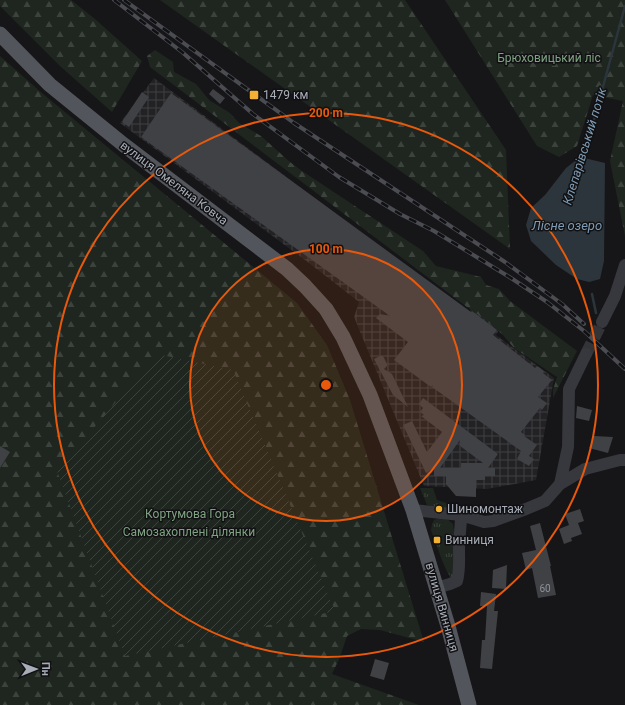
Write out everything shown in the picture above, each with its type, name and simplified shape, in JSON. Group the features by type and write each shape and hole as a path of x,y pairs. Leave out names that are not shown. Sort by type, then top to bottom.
{"main road":[{"name":"вулиця Омеляна Ковча","path":"0,34 50,85 124,145 287,269 326,309 343,337"},
{"name":"вулиця Винниця","path":"343,337 370,395 413,510 469,705"}],"street":[{"path":"602,322 615,296 625,265"},
{"path":"560,484 568,446 569,389 586,354"},
{"path":"413,510 461,515 484,522 493,521 545,501 560,484 585,469 625,460"},
{"path":"436,588 457,581 460,571 459,548 461,515"}],"shaded area":[{"path":"154,78 468,313 472,308 499,330 496,335 554,378 536,480 487,489 424,486 354,317 359,302 309,263 120,123"}],"green space":[{"path":"0,0 71,0 95,19 142,61 112,112 60,66 0,6"},
{"path":"160,0 405,0 506,150 510,249"},
{"name":"Брюховицький ліс","path":"445,0 625,0 625,236 610,161 623,101 593,95 577,146 559,157 537,146"},
{"path":"155,50 173,62 174,72 196,84 209,100 230,113 239,123 261,136 302,171 423,251 436,266 481,277 486,285 499,289 510,301 577,351 553,398 553,390 557,377 514,348 503,335 483,318 150,67 147,56"},
{"name":"Кортумова Гора","path":"0,56 43,94 297,303 327,345 350,400 424,642 380,630 361,629 347,636 332,674 419,705 0,705"},
{"name":"Самозахоплені ділянки","path":"157,354 233,370 335,611 125,656 57,471"},
{"path":"420,488 433,488 437,500 455,507 453,509 445,509 427,505"},
{"path":"439,518 447,519 453,524 456,546 452,579 443,563 431,530 434,520"}],"water":[{"name":"Лісне озеро","path":"580,157 605,163 604,261 600,279 589,282 577,279 556,265 531,241 526,225 531,208 545,195 566,168"}],"building":[{"path":"213,89 225,98 220,104 209,94"},
{"path":"142,92 149,97 129,127 122,122"},
{"path":"171,93 471,312 472,311 497,330 493,335 535,368 537,366 544,371 543,373 552,380 538,397 547,403 542,410 540,408 521,432 525,435 524,436 537,445 529,456 534,459 529,466 517,459 521,451 432,387 433,385 431,387 394,360 408,342 376,318 380,314 390,316 141,137"},
{"path":"383,356 387,364 384,369 392,374 408,407 393,395 374,359"},
{"path":"423,398 498,454 488,468 495,468 495,476 485,476 485,480 476,480 476,497 456,496 446,484 446,476 434,476 434,468 426,473 403,425 412,421 427,452 442,432 421,416 424,415 420,412 423,408 419,404","holes":["460,440 460,446 483,463 461,463 461,468 440,468"]},
{"path":"577,406 592,410 589,421 576,418"},
{"path":"594,436 613,437 608,453 589,448"},
{"path":"0,446 10,452 0,468"},
{"path":"580,509 584,521 578,523 582,534 571,538 572,541 564,544 559,529 569,525 565,514"},
{"path":"540,523 551,566 556,595 538,598 532,568 526,570 522,553 536,550 530,526"},
{"path":"507,565 506,589 492,588 493,570"},
{"path":"481,592 496,594 494,611 498,611 492,669 480,668 482,640 485,640 487,606 480,606"},
{"path":"375,659 389,663 384,680 370,676"}],"waterway":[{"name":"Клепарівський потік","path":"583,160 625,6"},
{"name":"Клепарівський потік","path":"592,294 596,313"}],"tunnel":[{"path":"586,354 602,322"}],"railway":[{"path":"114,0 182,52 253,114 339,177 400,214 434,231 547,302 584,331 625,369"},
{"path":"124,0 294,123 505,262 562,304 584,324"}],"place":[{"name":"1479 км","path":"254,95"},
{"name":"Шиномонтаж","path":"439,509"},
{"name":"Винниця","path":"437,540"}]}
